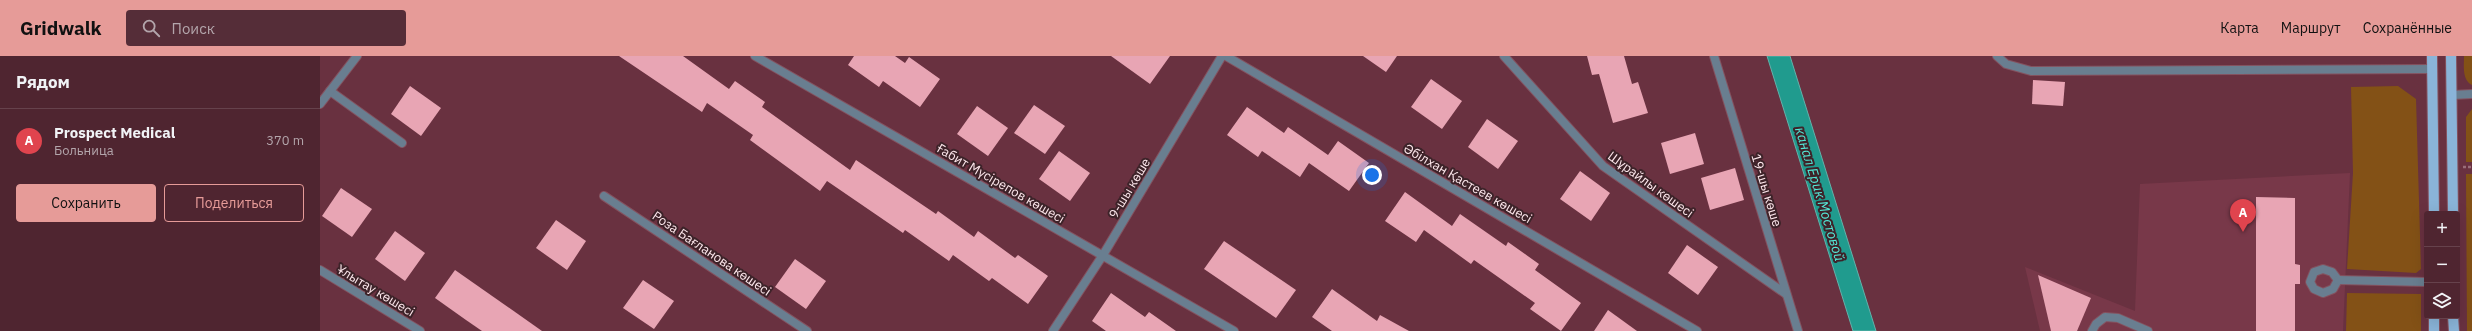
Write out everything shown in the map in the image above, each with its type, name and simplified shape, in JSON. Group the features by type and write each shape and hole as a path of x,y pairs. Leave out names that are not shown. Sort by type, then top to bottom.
{"main road":[{"path":"2432,56 2434,211"},
{"path":"2451,56 2453,211"},
{"path":"2434,319 2434,331"},
{"path":"2454,319 2454,331"}],"street":[{"path":"320,104 357,56"},
{"name":"Ғабит Мүсірепов көшесi","path":"755,56 1234,331"},
{"name":"9-шы көше","path":"1054,331 1103,255 1222,56"},
{"name":"Әбілхан Қастеев көшесi","path":"1226,56 1697,331"},
{"name":"Шұрайлы көшесі","path":"1504,56 1602,166 1786,294"},
{"name":"19-шы көше","path":"1714,56 1798,331"},
{"path":"1997,56 2006,64 2031,71 2432,69"},
{"path":"330,91 402,143"},
{"path":"2452,96 2472,94"},
{"name":"Роза Бағланова көшесi","path":"604,196 807,331"},
{"name":"Ұлытау көшесi","path":"320,270 420,331"},
{"path":"2338,280 2424,282"},
{"path":"2092,331 2096,324 2105,317 2118,318 2148,331"}],"path":[{"path":"2463,167 2472,168"}],"shaded area":[{"path":"2464,56 2472,56 2472,85 2465,76"},
{"path":"2398,86 2416,99 2421,269 2416,273 2347,269 2353,173 2351,87"},
{"path":"2472,109 2472,162 2466,162 2466,117"},
{"path":"2350,173 2343,331 2040,331 2025,267 2135,311 2140,184"},
{"path":"2466,174 2472,174 2472,331 2467,331"},
{"path":"2347,293 2421,294 2421,331 2346,331"}],"water":[{"name":"канал Ерик Мостовой","path":"1767,56 1790,56 1876,331 1853,331"}],"building":[{"path":"619,56 683,56 729,89 735,81 765,102 762,107 850,170 856,160 936,214 938,211 974,237 978,231 1015,258 1018,255 1048,276 1028,304 992,278 989,281 953,255 949,261 905,230 903,233 827,181 820,191 750,140 753,135 707,103 702,112"},
{"path":"854,56 895,56 905,63 909,57 940,79 920,107 883,81 879,87 848,65"},
{"path":"1111,56 1170,56 1150,84"},
{"path":"1363,56 1397,56 1386,72"},
{"path":"1587,56 1624,56 1632,84 1638,82 1648,113 1613,123 1599,74 1592,75"},
{"path":"1431,79 1462,101 1442,129 1411,107"},
{"path":"2033,80 2065,82 2063,106 2032,104"},
{"path":"410,86 441,108 421,136 391,114"},
{"path":"1034,105 1065,126 1045,154 1014,133"},
{"path":"977,106 1008,128 988,156 957,134"},
{"path":"1247,107 1284,133 1288,127 1328,155 1338,141 1369,163 1349,191 1309,163 1300,177 1262,151 1258,157 1227,135"},
{"path":"1487,119 1518,141 1498,169 1468,147"},
{"path":"1695,133 1704,164 1670,174 1661,143"},
{"path":"1059,151 1090,173 1070,201 1039,179"},
{"path":"1735,168 1744,200 1710,210 1701,178"},
{"path":"1580,171 1610,193 1591,221 1560,199"},
{"path":"341,188 372,209 352,237 322,216"},
{"path":"1405,192 1452,226 1460,214 1506,246 1508,242 1539,264 1535,270 1581,303 1561,331 1530,309 1535,303 1474,260 1471,264 1424,230 1416,242 1385,221"},
{"path":"2256,197 2295,198 2295,264 2300,265 2300,284 2295,284 2295,331 2256,331"},
{"path":"556,220 586,241 567,270 536,248"},
{"path":"395,231 425,253 405,281 375,259"},
{"path":"1224,241 1296,290 1276,318 1204,269"},
{"path":"1687,245 1718,267 1698,295 1668,273"},
{"path":"795,259 826,281 806,309 775,287"},
{"path":"455,270 542,331 482,331 466,320 435,298"},
{"path":"2038,275 2091,298 2077,331 2051,331"},
{"path":"643,280 674,301 654,329 623,308"},
{"path":"1332,289 1377,321 1380,315 1409,331 1332,331 1312,317"},
{"path":"1111,293 1145,317 1149,312 1176,331 1106,331 1092,321"},
{"path":"1608,310 1637,331 1594,331"}],"place":[{"name":"Prospect Medical","path":"2243,232"}]}
